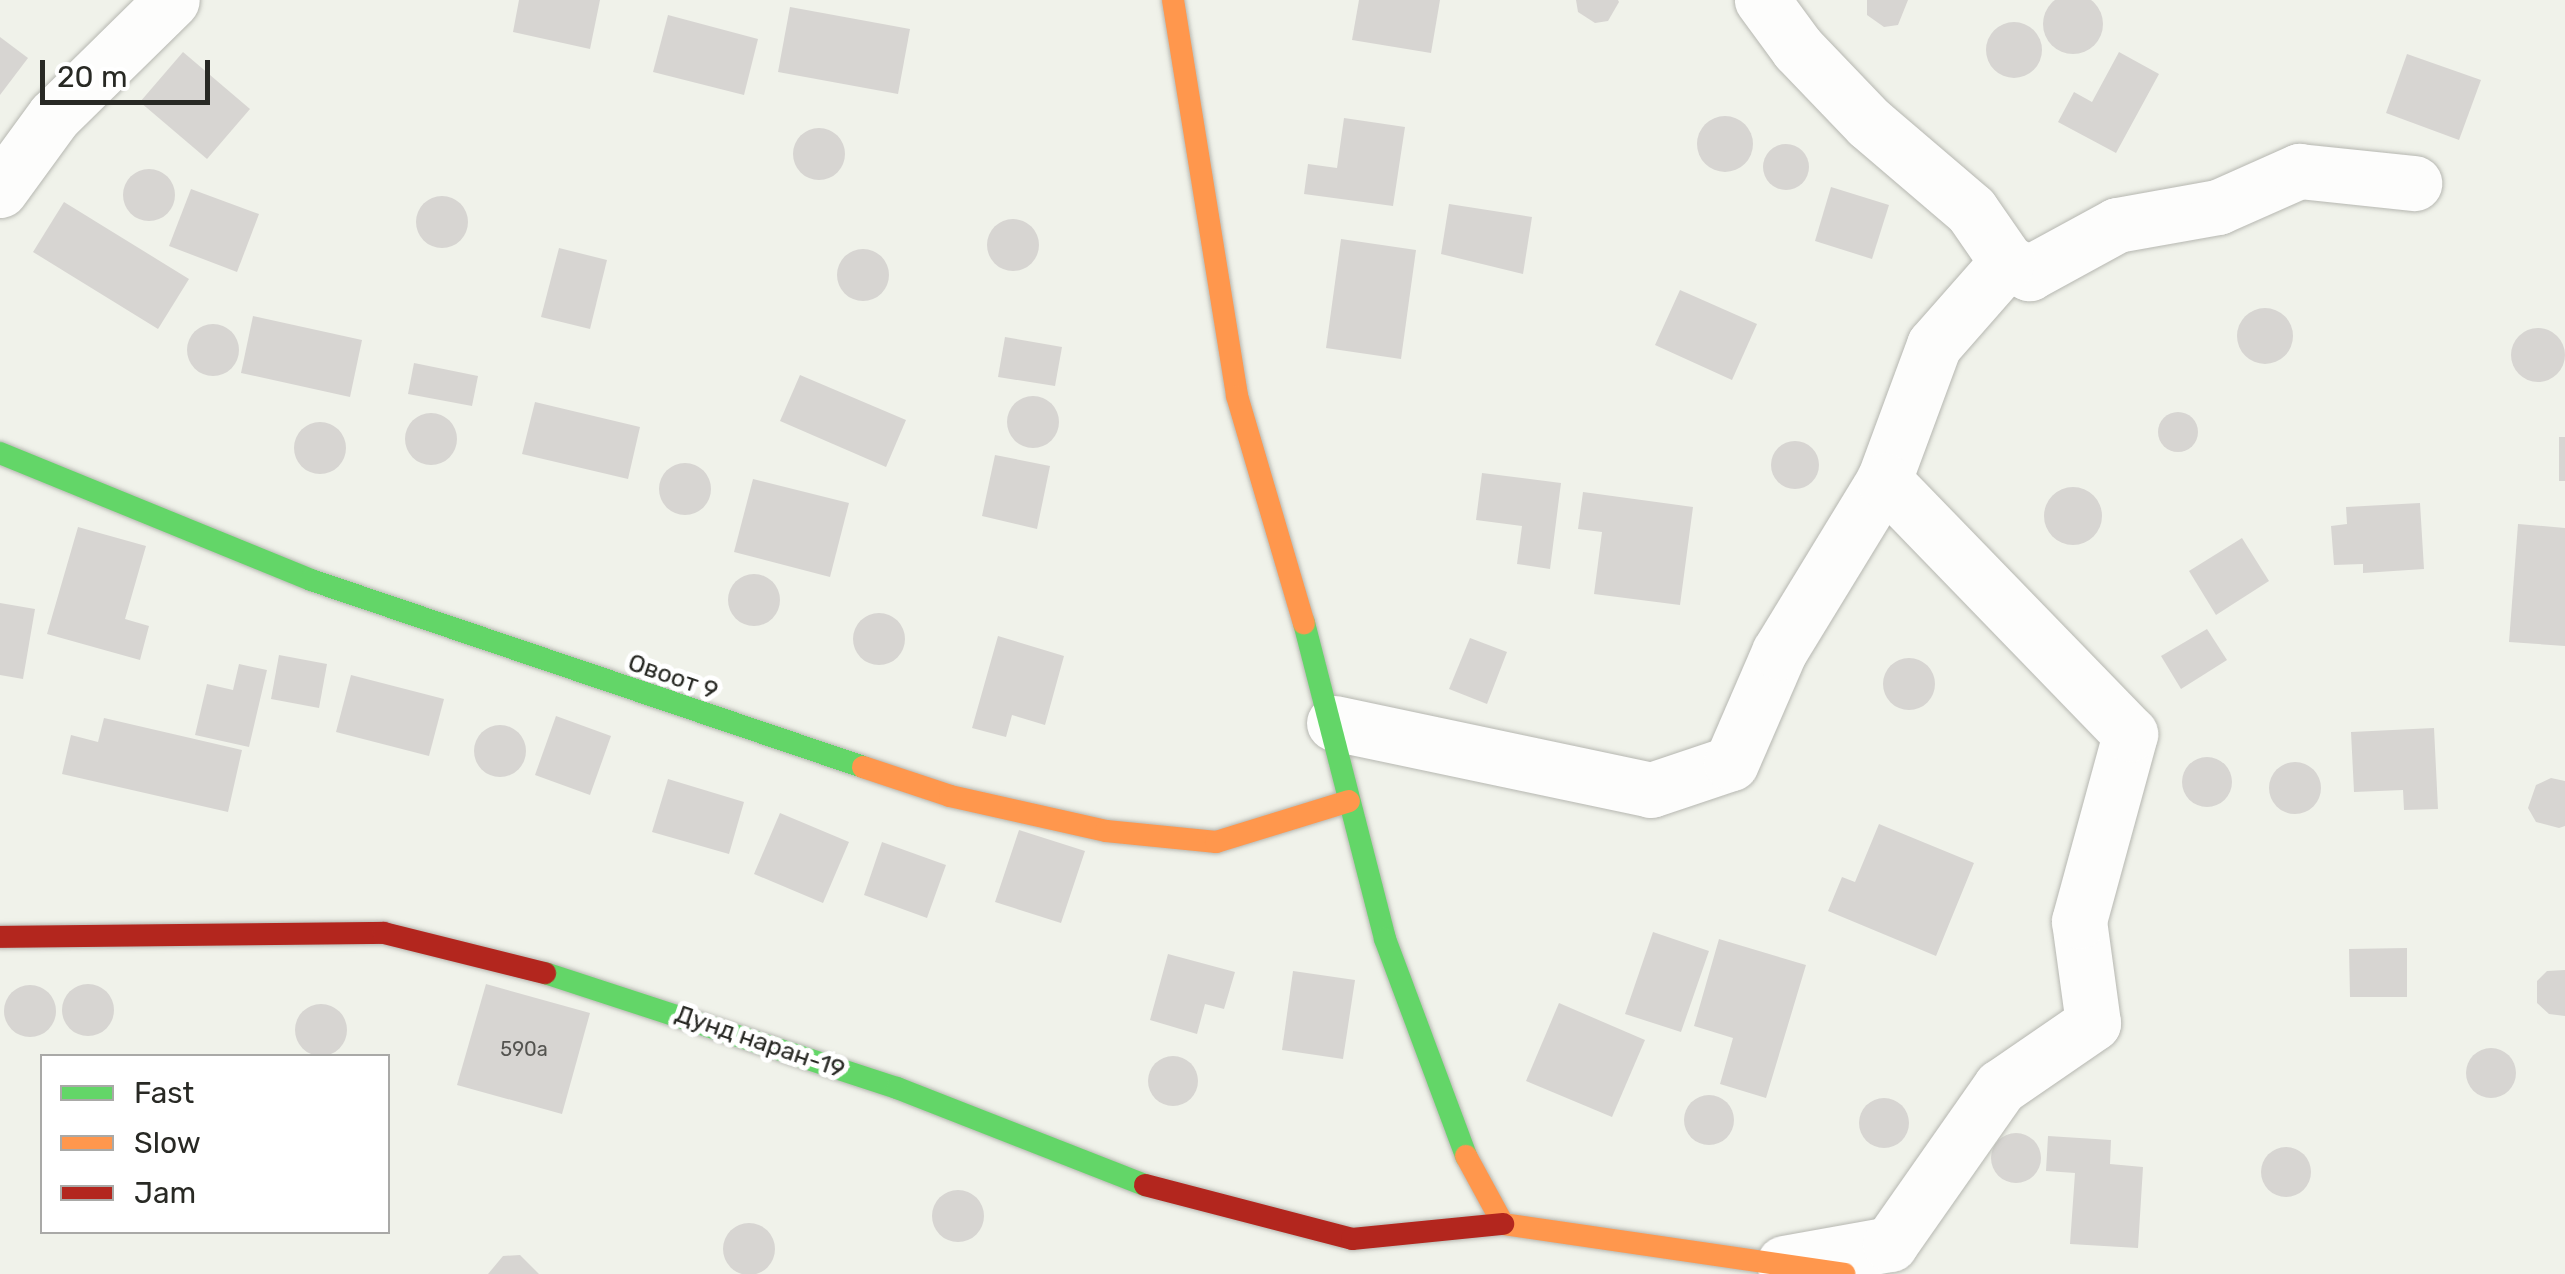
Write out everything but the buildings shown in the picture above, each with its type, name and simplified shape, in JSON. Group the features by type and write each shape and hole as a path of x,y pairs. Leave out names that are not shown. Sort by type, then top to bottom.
{"street":[{"path":"0,190 54,116 172,0"},
{"path":"1173,0 1236,396 1334,723 1349,801 1405,994 1470,1170 1503,1224"},
{"path":"1762,0 1798,49 1869,122 1972,210 2007,262 2028,273 2117,225 2218,207 2298,171 2414,184"},
{"path":"1334,723 1651,790 1731,763 1779,652 1884,480 1934,345 2007,262"},
{"name":"Овоот 9","path":"0,452 311,580 950,796 1106,831 1216,842 1349,801"},
{"path":"1785,1269 1890,1244 2000,1087 2093,1023 2079,921 2130,734 1884,480"},
{"name":"Дунд наран-19","path":"0,938 384,933 580,982 896,1088 1172,1196 1352,1240 1503,1224 1785,1269 1844,1274"}],"traffic: fast":[{"path":"0,453 311,580 863,767"},
{"path":"1304,623 1385,939 1466,1156"},
{"path":"545,973 897,1088 1145,1185"}],"traffic: slow":[{"path":"1173,0 1237,396 1304,623"},
{"path":"863,767 950,796 1106,831 1216,842 1349,801"},
{"path":"1466,1156 1503,1224 1844,1274"}],"traffic: jam":[{"path":"0,937 384,933 545,973"},
{"path":"1145,1185 1352,1239 1503,1224"}]}
